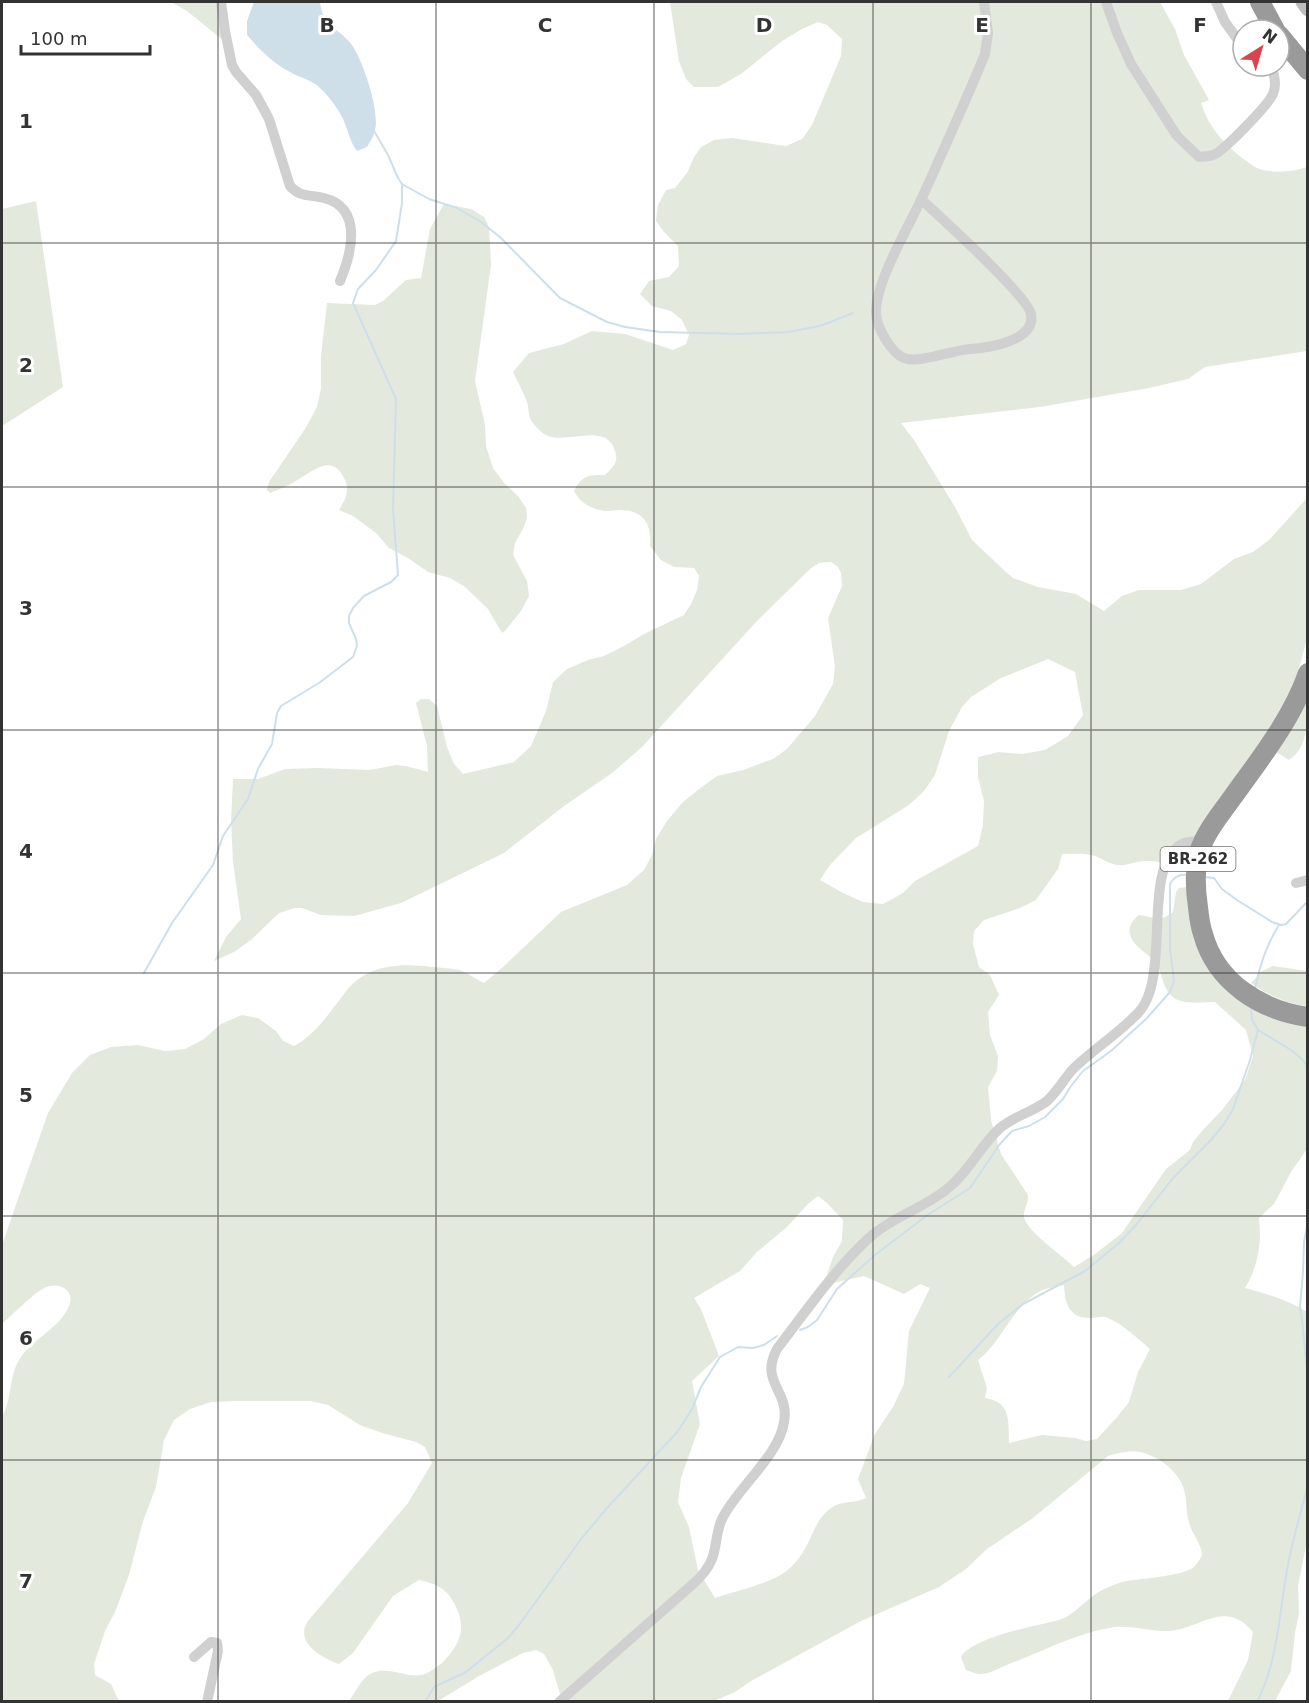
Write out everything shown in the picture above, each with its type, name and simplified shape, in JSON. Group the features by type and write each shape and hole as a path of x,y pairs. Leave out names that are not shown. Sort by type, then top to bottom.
{"highway":[{"path":"1260,2 1269,18"},
{"path":"1291,50 1308,70"},
{"name":"BR-262","path":"1308,673 1293,706 1272,741 1202,842 1197,864 1196,894 1203,935 1219,969 1231,983 1261,1003 1308,1017"}],"street":[{"path":"221,2 232,65 256,95 269,119 290,186 298,194 325,198 333,202 344,211 347,218 352,243 349,259 340,281"},
{"path":"921,200 1008,284 1027,306 1031,314 1031,322 1022,334 1013,340 996,345 959,349 918,360 903,358 893,349 878,324 876,314 878,293 985,54 988,33 984,2"},
{"path":"1106,2 1131,64 1177,136 1198,157 1214,155 1267,104 1273,93 1273,78"},
{"path":"1216,2 1231,30"},
{"path":"1304,2 1308,9"},
{"path":"559,1701 693,1584 707,1568 722,1520 736,1497 764,1462 783,1428 785,1406 770,1370 772,1359 777,1349 839,1268 872,1236 950,1187 995,1133 1049,1099 1073,1070 1143,1008 1151,987 1160,887 1165,868 1179,846 1189,842 1202,842"},
{"path":"194,1657 211,1642 217,1643 218,1652 207,1701"}],"shaded area":[{"path":"171,2 220,2 224,41 187,11"},
{"path":"670,2 1160,2 1175,29 1184,55 1209,100 1201,103 1204,111 1212,127 1223,140 1242,158 1257,168 1282,172 1307,167 1307,351 1205,367 1188,379 1149,388 1040,407 901,423 955,507 972,540 1006,572 1013,578 1038,587 1076,594 1104,611 1122,596 1139,590 1181,590 1201,584 1234,559 1253,552 1269,540 1307,498 1307,638 1296,680 1275,721 1200,828 1188,872 1157,861 1118,865 1091,855 1062,854 1058,869 1036,900 984,920 974,931 973,944 979,967 990,975 999,995 988,1012 990,1035 998,1056 997,1071 988,1087 991,1120 1001,1154 1028,1195 1024,1215 1026,1223 1074,1267 1122,1233 1166,1169 1190,1150 1193,1142 1245,1080 1253,1056 1246,1030 1215,1002 1183,1002 1170,995 1157,965 1132,939 1130,928 1135,919 1139,915 1156,919 1167,916 1173,912 1176,892 1179,888 1187,887 1205,955 1307,1023 1307,1149 1291,1172 1274,1204 1259,1218 1258,1254 1245,1288 1285,1301 1307,1312 1307,1541 1298,1586 1299,1613 1291,1671 1275,1701 1228,1701 1248,1660 1253,1632 1243,1622 1233,1617 1223,1616 1168,1631 1109,1628 1071,1639 986,1673 977,1674 966,1670 961,1657 968,1650 991,1638 1064,1618 1096,1594 1118,1583 1180,1573 1194,1567 1202,1555 1190,1527 1185,1494 1180,1480 1169,1467 1155,1457 1132,1451 1108,1456 1033,1518 987,1549 966,1569 939,1587 861,1621 735,1692 714,1701 562,1701 553,1670 544,1654 536,1650 523,1653 438,1701 349,1701 368,1675 378,1671 425,1674 442,1663 458,1642 461,1627 458,1610 453,1601 439,1587 419,1580 393,1596 353,1653 339,1664 318,1653 304,1636 308,1621 408,1503 432,1463 425,1447 416,1442 360,1425 328,1405 310,1401 235,1401 211,1402 190,1409 174,1420 164,1440 156,1487 143,1521 129,1575 105,1631 94,1664 95,1675 111,1684 119,1701 2,1701 2,1417 19,1360 24,1352 65,1314 69,1306 70,1295 68,1291 59,1286 44,1288 2,1324 2,1245 48,1113 72,1073 90,1055 111,1047 138,1045 165,1051 185,1049 204,1039 221,1024 242,1015 258,1018 276,1031 283,1041 294,1046 317,1028 356,981 375,970 386,967 409,965 456,969 484,983 561,912 627,885 644,870 652,855 656,839 667,821 682,803 699,789 717,776 743,770 773,759 787,749 815,716 833,684 835,666 828,618 842,586 841,573 838,567 831,562 819,563 810,569 756,622 642,747 612,773 564,806 504,853 401,903 354,916 321,915 302,908 279,913 251,940 234,952 214,961 226,937 241,919 233,862 231,820 233,779 258,779 285,769 370,770 396,765 428,772 427,746 416,703 421,699 429,699 437,706 447,747 454,764 463,774 514,762 531,746 546,711 553,682 567,669 604,656 684,615 691,604 697,590 699,576 694,568 674,567 661,560 650,546 649,531 640,515 634,512 592,508 585,504 574,491 583,479 605,475 613,467 616,455 610,442 594,435 562,438 544,434 529,416 527,402 513,372 529,353 564,344 592,331 625,334 673,350 686,344 689,335 682,320 671,311 652,306 640,294 649,281 669,277 679,266 678,246 656,221 658,205 666,190 675,188 687,173 701,147 714,140 732,138 786,146 802,139 812,125 841,56 842,39 827,25 818,22 782,41 741,74 718,87 694,87 686,79 679,61","holes":["1048,659 1075,672 1083,715 1068,736 1045,750 1022,754 999,752 978,757 978,777 984,801 983,825 978,846 915,881 903,893 883,904 863,902 820,880 830,865 856,838 909,805 924,791 935,775 949,731 962,707 971,697 1001,678","818,1196 843,1220 842,1241 827,1275 833,1283 864,1276 904,1294 920,1284 930,1288 909,1331 904,1384 893,1407 875,1434 858,1479 866,1498 839,1504 826,1512 801,1555 792,1567 782,1574 715,1598 698,1570 689,1527 678,1502 681,1478 700,1424 692,1381 719,1356 701,1309 694,1298 740,1271","1064,1285 1065,1298 1069,1308 1076,1315 1108,1318 1125,1328 1150,1349 1138,1372 1129,1402 1097,1439 1086,1441 1042,1435 1009,1443 1008,1421 1004,1408 994,1400 985,1398 987,1388 978,1360 994,1344 1020,1308 1043,1290"]},
{"path":"36,201 63,387 2,426 2,209"},
{"path":"444,204 471,209 484,217 489,227 491,265 475,381 485,425 486,446 493,468 518,496 526,508 527,518 515,543 513,555 527,581 529,596 521,611 502,633 488,609 464,586 450,578 428,572 389,548 376,533 353,516 339,510 345,499 347,488 345,480 335,467 330,465 318,468 270,493 267,490 269,482 317,407 321,389 321,356 327,303 375,305 383,301 406,280 421,278 430,229"},
{"path":"1307,698 1306,733 1296,755 1289,760 1274,751"},
{"path":"1273,966 1307,971 1307,1006 1278,998 1251,983 1262,971"}],"water":[{"path":"254,2 320,2 324,17 352,45 370,86 376,122 374,134 367,147 357,151 340,113 319,87 278,64 247,35 247,21"}],"waterway":[{"path":"373,129 402,184 429,199 457,208 481,222 500,237 560,298 607,322 660,332 741,334 788,332 820,326 853,313"},
{"path":"144,973 172,923 213,865 223,836 248,799 258,769 272,744 277,713 281,706 319,683 353,657 357,646 349,623 349,616 353,608 364,596 391,582 398,575 393,509 396,399 353,303 358,289 376,270 396,241 402,203 402,184"},
{"path":"800,1330 817,1320 837,1289 875,1255 926,1216 970,1188 1000,1144 1012,1131 1029,1126 1045,1117 1063,1099 1083,1071 1111,1051 1147,1018 1170,992 1174,981 1170,949 1170,884 1178,876 1188,875"},
{"path":"1205,877 1214,878 1222,889 1237,900 1272,922 1281,925 1286,924 1308,901"},
{"path":"1255,989 1264,956 1279,925"},
{"path":"1251,1007 1252,1020 1258,1030 1291,1050 1308,1067"},
{"path":"949,1377 998,1324 1023,1304 1085,1271 1119,1243 1136,1225 1173,1178 1224,1124 1233,1109 1258,1030"},
{"path":"1308,1222 1304,1242 1300,1306 1308,1380"},
{"path":"425,1702 434,1687 466,1672 508,1638 581,1539 678,1431 720,1357 738,1347 753,1348 764,1345 777,1336"},
{"path":"1257,1702 1274,1654 1289,1559 1308,1484"}]}
